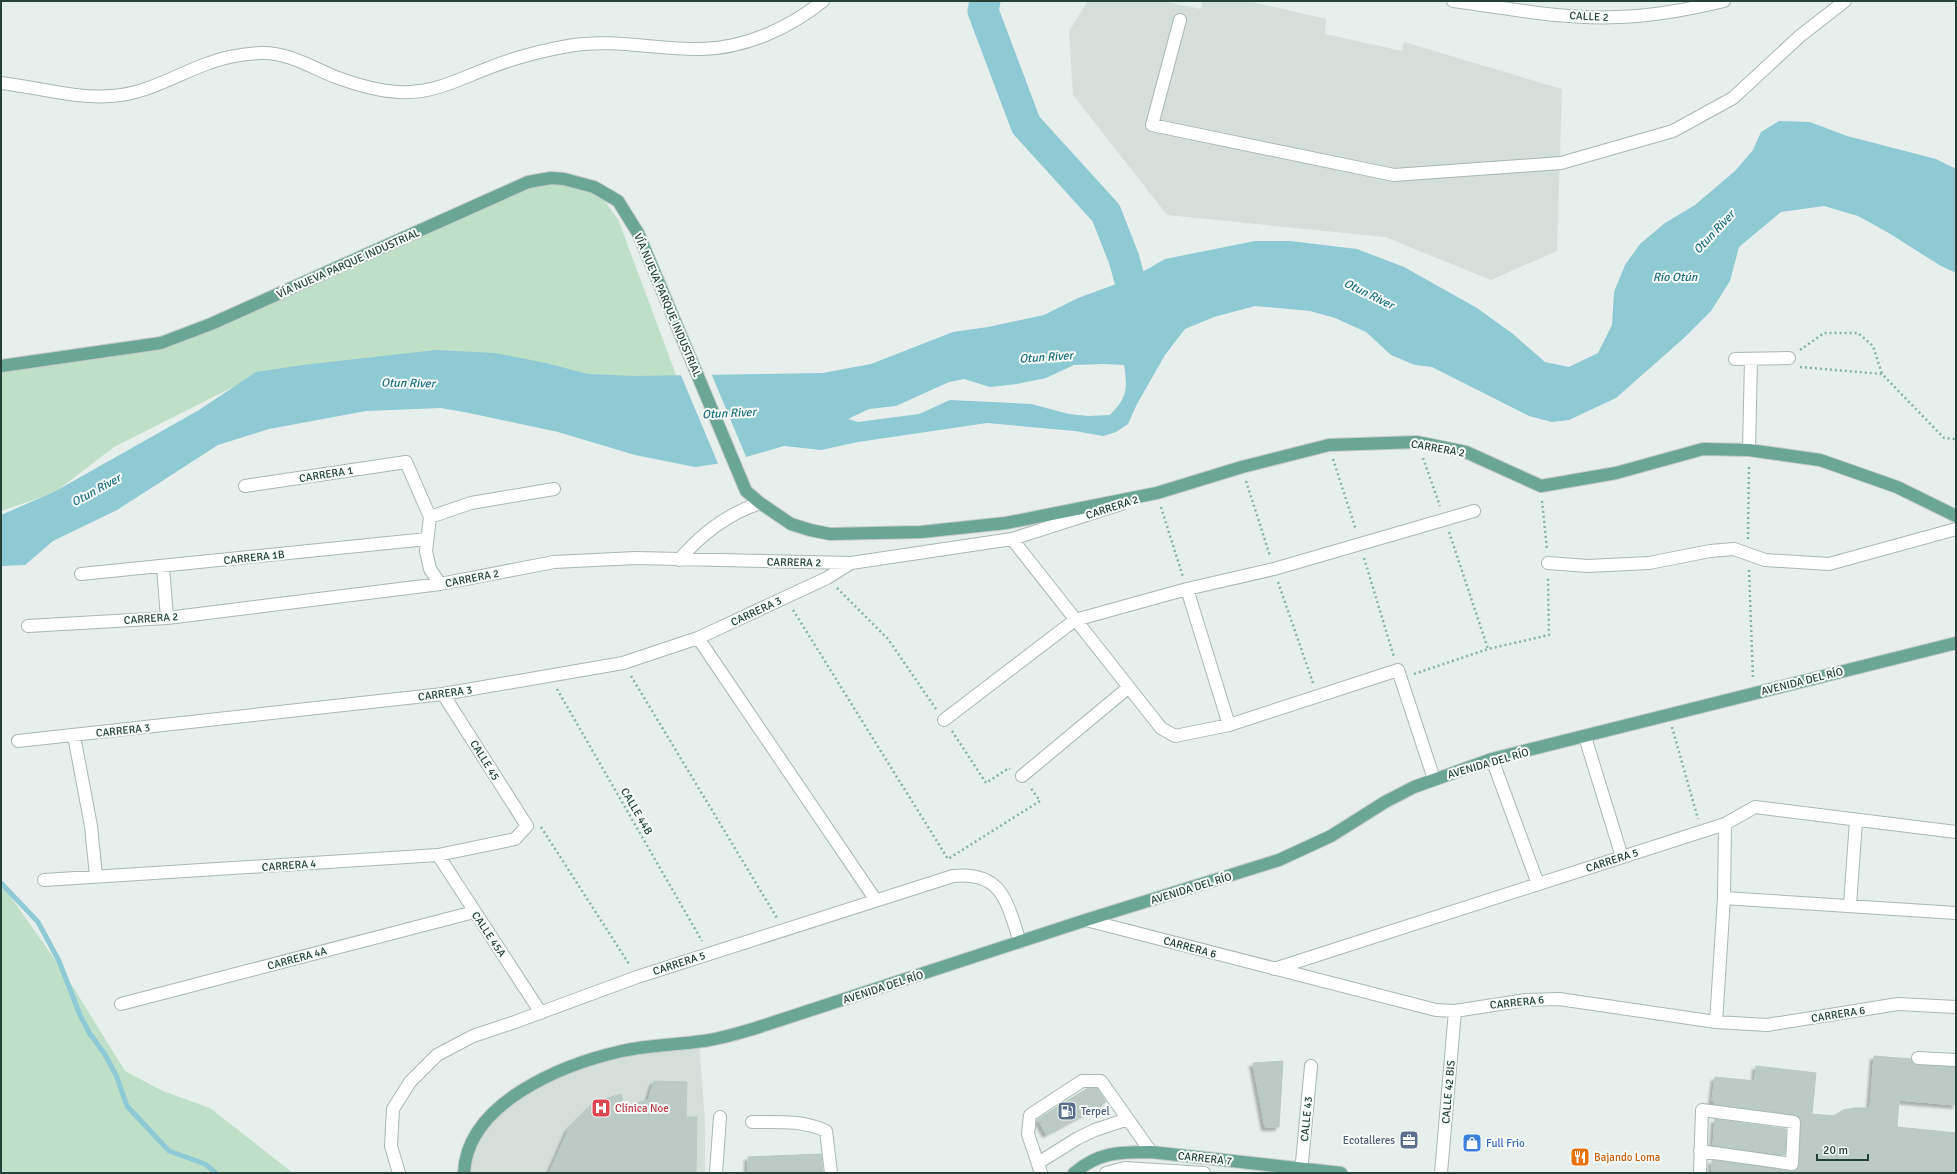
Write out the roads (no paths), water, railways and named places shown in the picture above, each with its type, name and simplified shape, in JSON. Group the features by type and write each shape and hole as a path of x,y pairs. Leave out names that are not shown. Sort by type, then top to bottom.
{"main road":[{"name":"VÍA NUEVA PARQUE INDUSTRIAL","path":"1,366 161,343 211,324 528,182 551,178 564,179 594,187 618,201 638,233 746,491 760,503 791,524 830,534 891,534 963,528 1006,523 1156,493"},
{"name":"CARRERA 2","path":"1156,493 1242,467 1329,445 1417,442 1466,452 1541,486 1616,473 1704,449 1749,450"},
{"path":"1749,450 1820,460 1898,487 1956,516"},
{"name":"AVENIDA DEL RÍO","path":"464,1173 470,1146 490,1115 523,1090 551,1076 604,1056 649,1046 705,1041 732,1035 1086,920 1279,860 1331,836 1385,802 1434,780 1492,759 1956,643"},
{"name":"CARRERA 7","path":"1074,1173 1084,1165 1107,1154 1150,1152 1301,1171 1341,1173"}],"street":[{"path":"1,83 68,94 112,96 154,86 209,63 226,58 261,53 293,58 333,76 364,87 398,92 416,92 449,85 485,69 528,54 572,45 616,43 702,49 739,44 774,32 806,14 823,1"},
{"name":"CALLE 2","path":"1453,1 1555,14 1619,17 1669,12 1724,1"},
{"path":"1180,20 1152,125 1394,175 1560,163 1673,131 1733,98 1800,36 1844,1"},
{"path":"1735,358 1789,358"},
{"path":"1749,450 1751,358"},
{"name":"CARRERA 1","path":"245,486 406,462 430,517"},
{"path":"440,584 430,569 426,550 430,517 471,503 554,489"},
{"name":"CARRERA 2","path":"28,626 167,618 440,584 554,562 636,558 851,563 1012,539 1156,493"},
{"path":"680,560 693,543 709,529 727,517 760,503"},
{"path":"944,720 1075,620 1187,589 1274,569 1445,518 1474,511"},
{"path":"1548,563 1588,566 1649,563 1710,551 1734,549 1765,560 1829,564 1956,530"},
{"name":"CARRERA 1B","path":"81,574 427,539"},
{"path":"1012,539 1160,728 1175,736 1229,725 1398,670 1434,780"},
{"name":"CARRERA 3","path":"18,741 443,694 550,677 623,663 698,638 827,578 851,563"},
{"path":"163,566 167,618"},
{"path":"1187,589 1229,725"},
{"path":"698,638 875,899"},
{"path":"1022,776 1129,687"},
{"name":"CALLE 45","path":"443,694 526,826"},
{"path":"74,736 91,826 96,876"},
{"path":"1585,736 1622,857"},
{"path":"1492,759 1538,884"},
{"name":"CARRERA 5","path":"1274,969 1725,824 1754,807 1856,821 1956,832"},
{"path":"1850,905 1856,821"},
{"path":"1716,1022 1724,898 1725,824"},
{"name":"CARRERA 4","path":"44,880 438,855 515,839 526,826"},
{"name":"CALLE 45A","path":"438,855 541,1013"},
{"name":"CARRERA 5","path":"399,1173 391,1146 393,1109 410,1082 437,1054 473,1036 541,1013 637,977 710,954 784,928 952,876 969,874 984,878 1005,898 1020,942"},
{"path":"1724,898 1850,905 1956,914"},
{"name":"CARRERA 4A","path":"120,1004 474,912"},
{"name":"CARRERA 6","path":"1086,920 1436,1010 1455,1011 1526,1000 1559,998 1716,1022 1767,1025 1898,1004 1956,1007"},
{"name":"CALLE 42 BIS","path":"1441,1173 1455,1011"},
{"path":"1918,1058 1956,1060"},
{"name":"CALLE 43","path":"1301,1171 1311,1066"},
{"path":"1128,1119 1095,1130 1078,1138 1039,1168 1028,1134 1030,1114 1082,1081 1101,1081 1128,1119 1150,1152"},
{"path":"1700,1151 1792,1164 1794,1122 1702,1110 1700,1151 1700,1173"},
{"path":"716,1173 720,1117"},
{"path":"752,1122 798,1122 815,1126 826,1131 830,1173"},
{"path":"1106,1173 1125,1168 1140,1168 1204,1173"}],"water":[{"name":"Río Otún","path":"1779,121 1810,122 1847,136 1936,159 1956,169 1956,273 1941,266 1887,232 1858,216 1824,206 1781,212 1739,247 1730,281 1711,311 1684,338 1616,398 1569,420 1552,422 1529,416 1432,367 1415,365 1391,355 1366,332 1335,318 1310,311 1255,306 1214,317 1185,329 1165,355 1137,404 1128,424 1116,432 1103,436 1075,431 987,423 858,442 821,450 784,446 729,462 695,467 635,455 558,432 441,408 366,411 269,429 218,445 117,510 53,541 25,565 1,566 1,515 54,492 199,410 256,372 303,365 436,350 495,353 546,363 588,374 634,376 823,373 871,364 953,332 988,327 1044,315 1078,298 1130,279 1165,259 1255,241 1290,241 1357,249 1404,267 1477,308 1513,334 1545,362 1569,367 1598,353 1612,325 1614,292 1625,265 1640,244 1665,223 1695,205 1735,171 1753,150 1761,132","holes":["1074,365 1124,365 1126,381 1125,393 1116,409 1110,415 1088,416 1069,414 1031,404 950,400 919,414 858,422 848,419 869,409 896,406 949,382 964,379 990,387 1017,384 1046,378"]}],"waterway":[{"path":"985,1 983,11 1026,125 1106,213 1124,259 1138,310"},
{"path":"1,883 38,922 59,961 80,1015 90,1034 104,1053 116,1075 127,1106 169,1151 205,1164 216,1173"}],"place":[{"name":"Clínica Noe","path":"601,1108"},
{"name":"Terpel","path":"1067,1111"},
{"name":"Ecotalleres","path":"1409,1140"},
{"name":"Full Frio","path":"1472,1143"},
{"name":"Bajando Loma","path":"1580,1157"}],"water label":[{"name":"Otun River","path":"1714,232"},
{"name":"Otun River","path":"1369,294"},
{"name":"Otun River","path":"1046,357"},
{"name":"Otun River","path":"408,383"},
{"name":"Otun River","path":"729,413"},
{"name":"Otun River","path":"96,490"}]}
